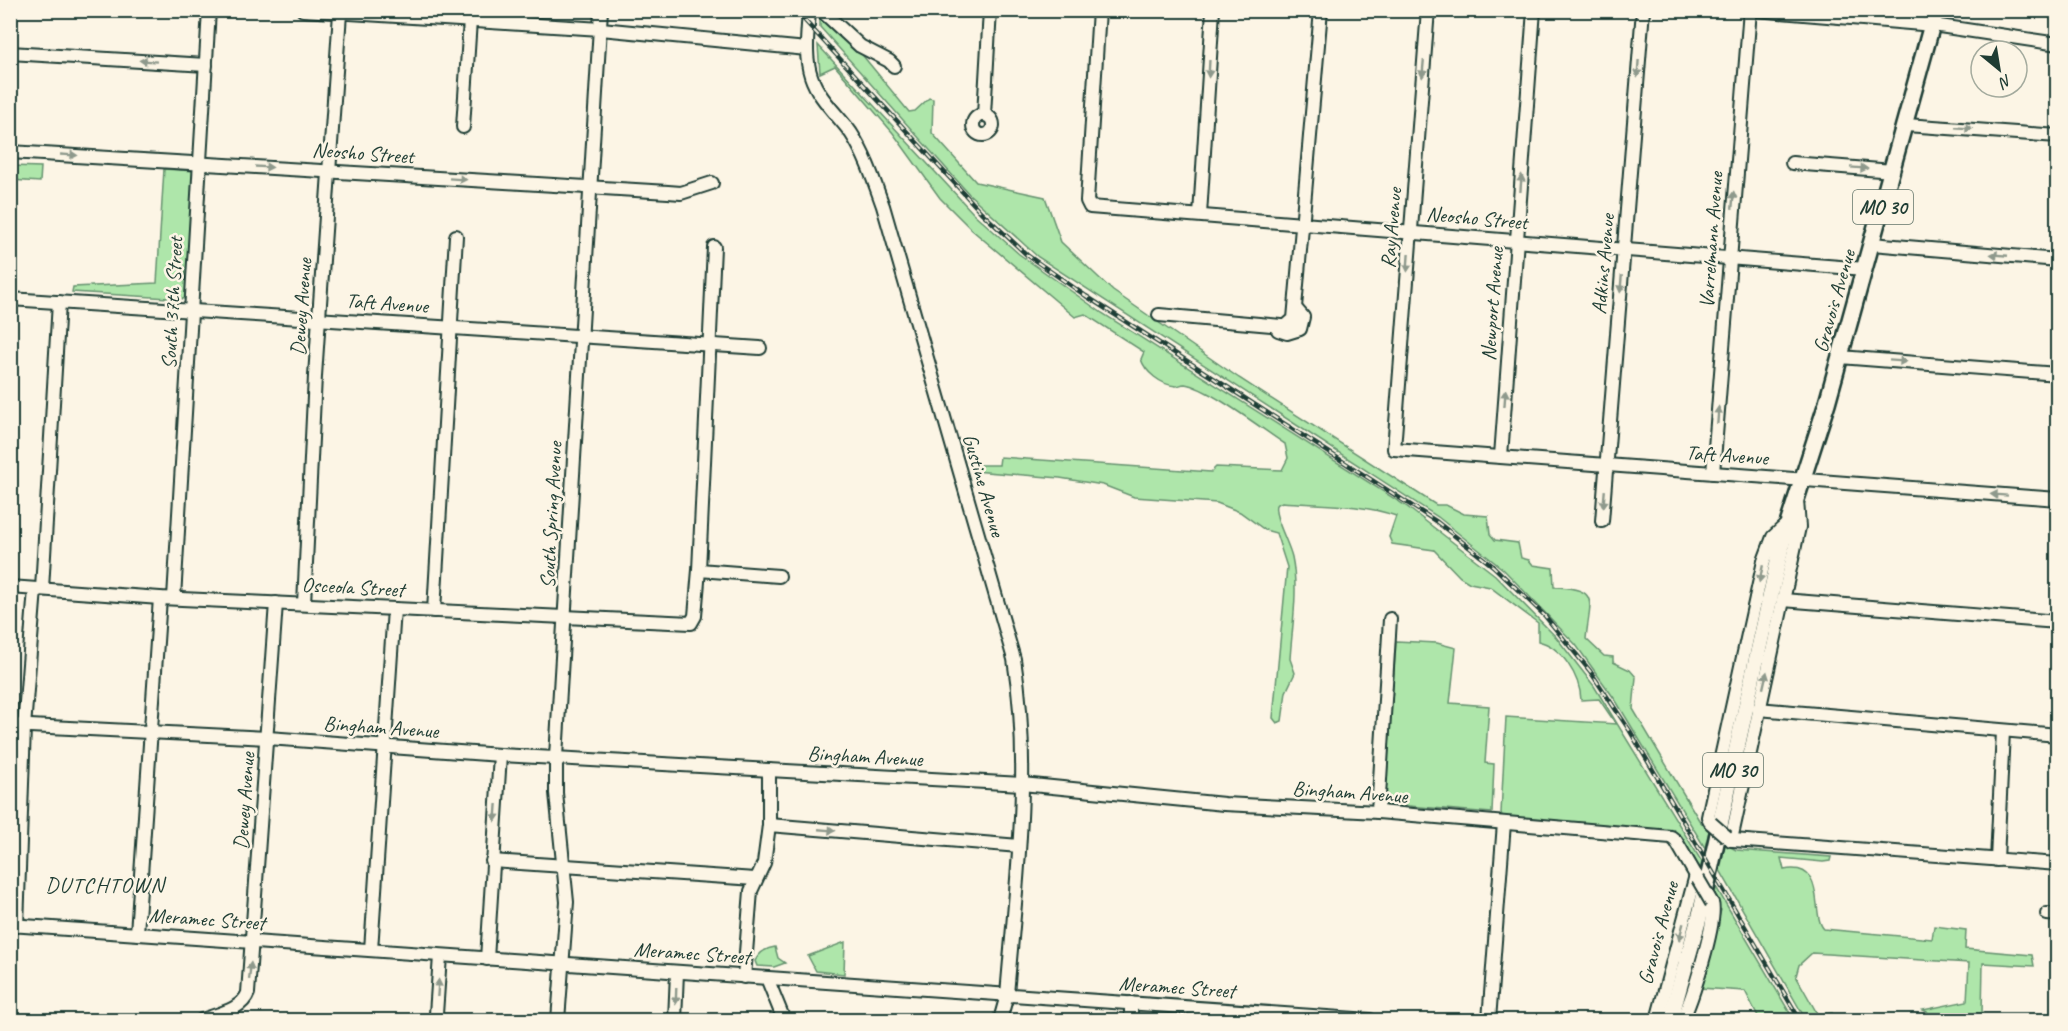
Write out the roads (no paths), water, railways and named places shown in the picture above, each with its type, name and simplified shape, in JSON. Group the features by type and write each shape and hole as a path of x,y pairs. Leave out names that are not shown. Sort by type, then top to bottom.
{"main road":[{"name":"Gravois Avenue","path":"1670,1020 1701,911 1787,524 1803,481 1840,357 1934,17"}],"street":[{"name":"South 37th Street","path":"174,598 209,10"},
{"path":"303,10 601,29 807,49"},
{"name":"South Spring Avenue","path":"558,1020 567,902 556,793 556,757 601,10"},
{"name":"Gustine Avenue","path":"809,10 807,49 813,81 851,134 867,164 885,214 1014,659 1022,725 1022,784 1007,995 1000,1020"},
{"path":"821,10 860,46 894,66"},
{"path":"984,115 990,10"},
{"name":"Neosho Street","path":"1099,10 1087,204 1090,207 1865,269"},
{"path":"1200,215 1213,10"},
{"path":"1159,315 1275,326 1287,326 1293,321 1304,223 1320,10"},
{"name":"Ray Avenue","path":"1394,449 1428,10"},
{"name":"Newport Avenue","path":"1501,456 1534,10"},
{"name":"Adkins Avenue","path":"1602,521 1643,10"},
{"name":"Varrelmann Avenue","path":"1713,473 1728,258 1750,10"},
{"path":"1756,10 1934,17 2058,45"},
{"name":"Dewey Avenue","path":"304,604 340,13"},
{"path":"463,127 470,20"},
{"path":"10,53 206,65"},
{"path":"1906,125 2058,136"},
{"name":"Neosho Street","path":"10,152 681,193 712,183"},
{"path":"1792,163 1893,171"},
{"path":"434,611 456,236"},
{"path":"1872,244 2058,260"},
{"path":"714,248 699,570 779,576"},
{"name":"Taft Avenue","path":"10,299 760,348"},
{"path":"14,925 24,727 38,589 59,302"},
{"path":"1840,357 2058,374"},
{"name":"Taft Avenue","path":"1394,449 2058,499"},
{"name":"Gravois Avenue","path":"1787,524 1773,537 1764,561 1708,817 1711,823 1729,838 1799,526 1797,498"},
{"name":"Osceola Street","path":"10,587 159,598 686,624 693,622 699,570"},
{"path":"137,933 159,598"},
{"path":"1783,600 2058,622"},
{"name":"Dewey Avenue","path":"202,1020 239,1006 245,1000 254,942 276,603"},
{"path":"371,950 394,609"},
{"path":"1378,813 1390,619"},
{"path":"1758,709 2058,735"},
{"name":"Bingham Avenue","path":"10,725 268,738 500,755 1022,784 1224,804 1378,813 1671,837 1676,841 1697,877"},
{"path":"1997,860 2003,731"},
{"path":"487,959 500,755"},
{"path":"744,977 751,891 764,862 769,825 769,770"},
{"path":"1489,1020 1504,823"},
{"path":"769,825 1019,846"},
{"path":"1729,838 2058,864"},
{"path":"492,861 755,879"},
{"name":"Gravois Avenue","path":"1682,1020 1703,956 1714,912 1712,903 1697,877"},
{"name":"Gravois Avenue","path":"1657,1020 1697,877"},
{"name":"Meramec Street","path":"14,925 1370,1020"},
{"path":"438,1020 436,1014 440,956"},
{"path":"675,1020 677,972"},
{"path":"767,978 784,1020"},
{"name":"Gustine Avenue","path":"1007,995 1010,1020"},
{"path":"1131,1003 1131,1020"}],"railway":[{"path":"795,10 981,212 1027,255 1086,296 1437,522 1493,566 1545,616 1590,671 1630,731 1800,1020"}],"district":[{"name":"DUTCHTOWN","path":"105,885"}]}
